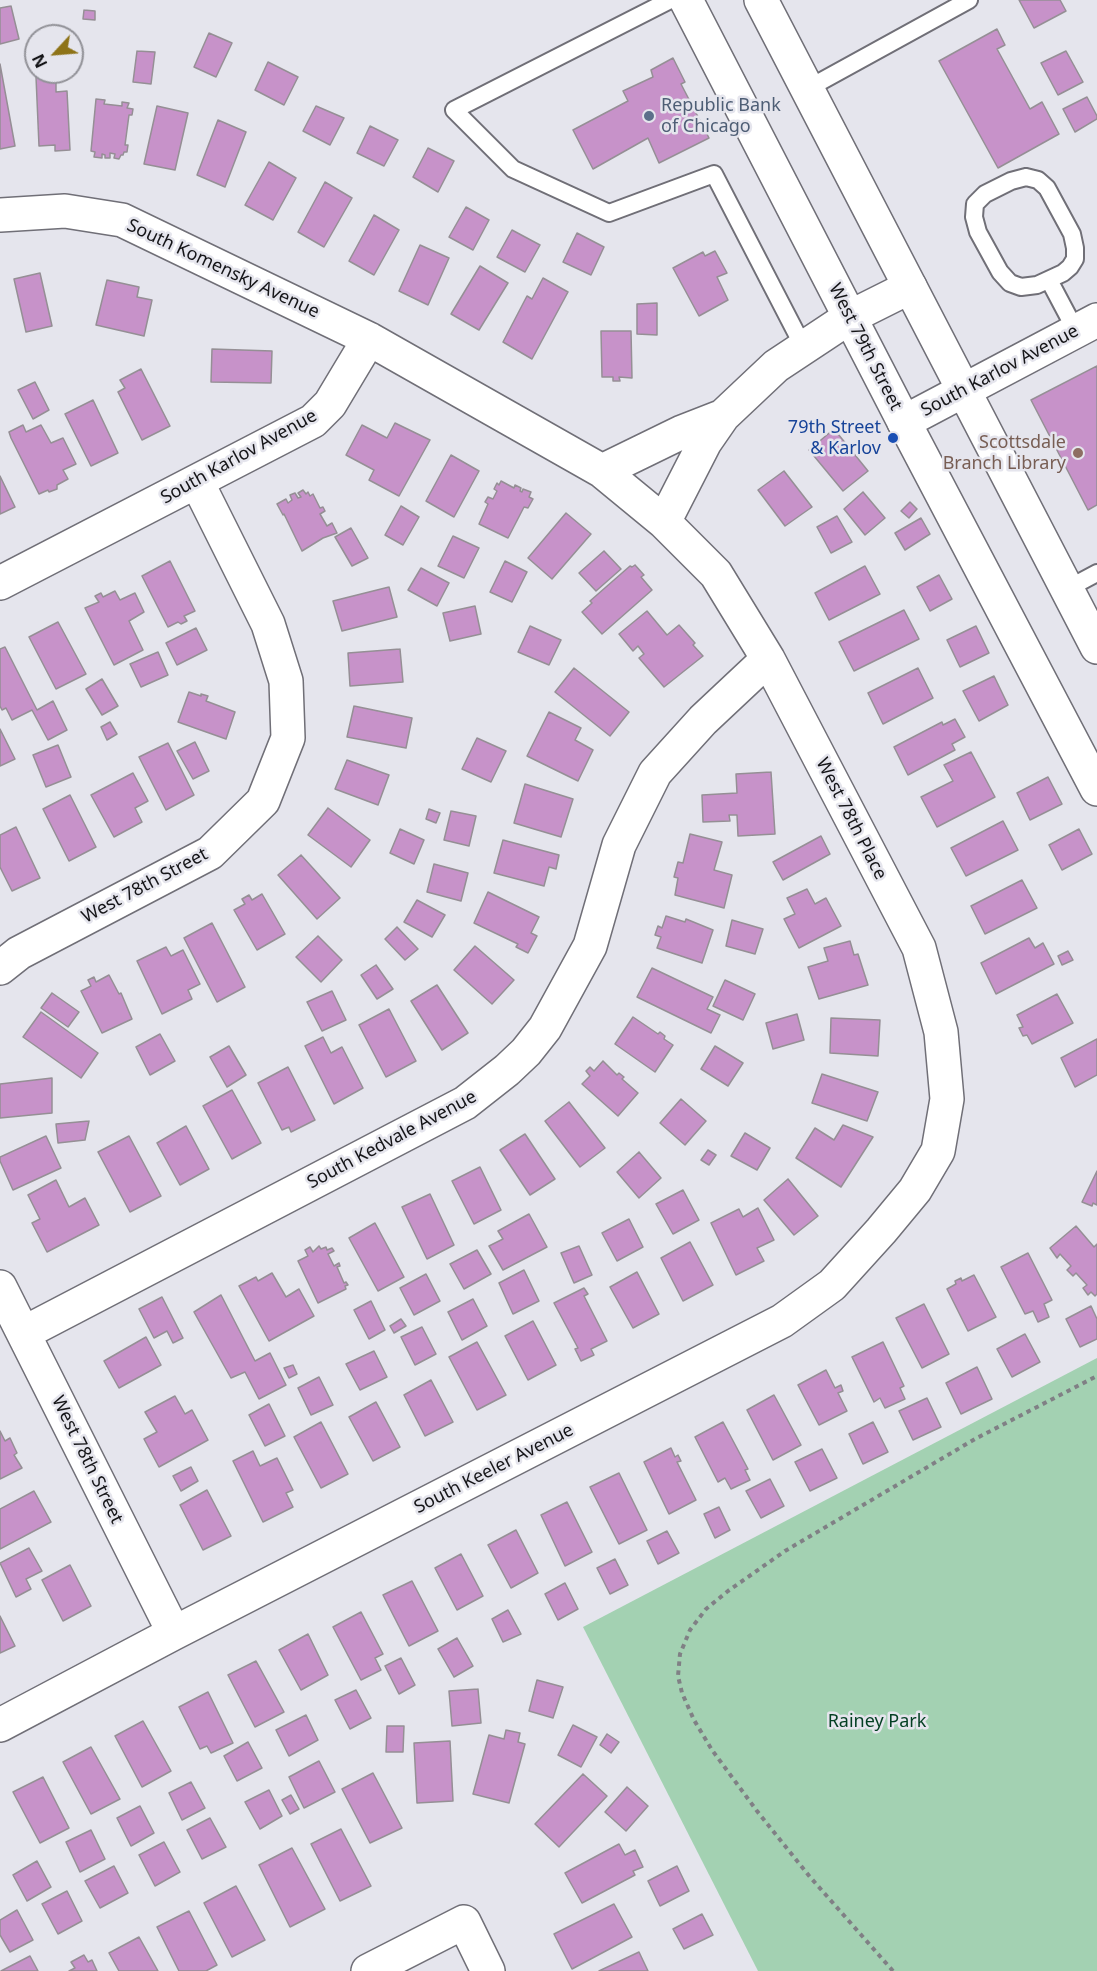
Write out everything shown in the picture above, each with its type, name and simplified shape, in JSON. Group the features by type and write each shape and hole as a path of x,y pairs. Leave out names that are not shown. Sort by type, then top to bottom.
{"street":[{"name":"West 79th Street","path":"687,0 904,422 1097,789"},
{"path":"769,2 807,88 1097,647"},
{"name":"South Komensky Avenue","path":"0,215 65,211 122,220 369,339"},
{"path":"369,339 602,471 664,522 705,442 723,416 776,366 850,317 910,287"},
{"name":"South Karlov Avenue","path":"904,422 1086,326"},
{"name":"South Karlov Avenue","path":"0,583 313,421 330,404 369,339"},
{"path":"602,471 682,432 723,416"},
{"name":"West 78th Street","path":"0,968 19,953 210,853 263,801 288,738 286,681 268,624 197,482"},
{"name":"West 78th Place","path":"664,522 716,574 768,659 919,948 941,1032 946,1099 938,1151"},
{"name":"South Kedvale Avenue","path":"24,1333 465,1103 507,1070 526,1052 545,1028 590,946 619,844 655,773 703,720 768,659"},
{"name":"South Keeler Avenue","path":"0,1725 174,1633 782,1322 832,1285 915,1190 938,1151"},
{"name":"West 78th Street","path":"0,1287 174,1633"},
{"path":"368,1971 464,1922 489,1971"}],"lane":[{"path":"670,0 454,110 513,169 609,213 714,174 804,348"},
{"path":"807,88 969,0"},
{"path":"1026,177 1038,180 1047,188 1072,234 1075,248 1075,259 1070,267 1049,280 1021,287 1010,283 1000,272 978,232 974,218 975,204 985,194 1011,181 1026,177"},
{"path":"1049,280 1086,326"},
{"path":"1067,589 1097,573"}],"path":[{"path":"893,1971 810,1877 711,1750 682,1693 678,1676 680,1654 690,1630 706,1609 785,1551 975,1439 1097,1376"}],"green space":[{"name":"Rainey Park","path":"1097,1358 1097,1971 758,1971 583,1627"}],"building":[{"path":"1019,0 1060,0 1066,11 1034,28"},
{"path":"11,6 19,39 0,44 0,8"},
{"path":"84,10 95,11 95,20 83,19"},
{"path":"997,29 1005,45 997,49 1030,109 1042,102 1059,134 998,168 939,61"},
{"path":"209,33 232,43 216,77 194,67"},
{"path":"137,51 155,52 151,84 133,82"},
{"path":"1066,51 1083,82 1058,95 1041,63"},
{"name":"Republic Bank of Chicago","path":"673,58 685,82 681,84 709,138 659,163 648,138 593,169 573,130 628,101 623,91 653,77 651,70"},
{"path":"268,62 298,77 284,105 255,90"},
{"path":"0,64 15,146 0,149"},
{"path":"36,84 56,84 56,92 67,91 70,150 55,151 55,145 39,146"},
{"path":"1087,97 1097,119 1075,132 1063,109"},
{"path":"96,99 105,100 104,104 122,106 122,102 129,103 127,108 133,109 132,115 129,115 125,145 128,145 127,152 124,152 119,159 114,158 115,154 110,153 110,158 105,158 102,154 102,158 94,157 95,152 91,151"},
{"path":"157,106 188,113 175,170 144,164"},
{"path":"316,106 344,118 330,145 303,131"},
{"path":"218,120 246,132 225,187 197,175"},
{"path":"370,126 398,140 384,166 357,153"},
{"path":"428,148 454,161 438,192 413,177"},
{"path":"269,162 296,178 273,220 245,205"},
{"path":"325,182 352,198 324,247 298,232"},
{"path":"466,207 489,220 473,250 449,237"},
{"path":"374,215 399,230 374,275 349,261"},
{"path":"512,230 540,245 525,272 497,257"},
{"path":"577,233 604,247 591,275 563,262"},
{"path":"420,245 449,258 428,305 399,291"},
{"path":"715,251 727,273 717,277 728,300 699,316 673,268 703,252 705,256"},
{"path":"480,266 508,283 479,330 451,314"},
{"path":"40,273 52,326 26,332 14,279"},
{"path":"543,278 568,292 532,359 503,342 527,296 532,299"},
{"path":"107,280 139,287 137,297 152,300 144,336 96,325"},
{"path":"657,303 657,335 637,334 637,304"},
{"path":"601,331 631,331 632,378 619,377 620,381 613,381 613,377 602,377"},
{"path":"212,349 272,351 271,383 211,382"},
{"name":"Scottsdale Branch Library","path":"1097,366 1097,505 1088,510 1031,400"},
{"path":"141,369 170,426 142,440 118,392 125,388 120,380"},
{"path":"35,382 49,410 33,419 18,390"},
{"path":"93,400 118,453 91,466 65,414"},
{"path":"395,423 430,440 399,496 369,480 374,470 346,455 362,425 387,438"},
{"path":"23,425 26,432 41,425 51,443 63,438 76,464 63,470 68,479 57,485 57,489 39,494 9,432"},
{"path":"834,429 868,471 843,491 809,450"},
{"path":"451,455 479,471 454,517 426,501"},
{"path":"784,471 812,507 785,526 758,490"},
{"path":"0,476 15,507 0,514"},
{"path":"501,481 514,488 515,485 521,488 522,492 523,489 531,492 529,497 533,499 528,508 524,507 508,538 479,524 488,504 485,502 488,497 493,499 497,491 494,489"},
{"path":"303,490 310,496 313,494 320,508 323,507 325,511 320,514 327,526 332,523 337,533 323,538 302,551 277,504 286,499 288,503 292,500 290,495 295,493 298,498 301,497 298,493"},
{"path":"863,492 885,518 865,535 844,509"},
{"path":"910,502 917,509 909,518 901,511"},
{"path":"401,506 419,517 403,545 385,535"},
{"path":"566,513 591,534 552,579 528,558"},
{"path":"837,516 852,542 831,553 817,527"},
{"path":"921,518 930,534 905,550 895,533"},
{"path":"351,528 368,558 352,566 335,537"},
{"path":"453,536 479,548 464,578 438,566"},
{"path":"604,551 621,569 596,591 579,573"},
{"path":"170,561 195,611 184,616 187,621 168,627 142,576"},
{"path":"505,561 527,572 512,602 490,592"},
{"path":"635,565 644,575 641,577 652,590 602,634 582,612 592,603 590,601 630,566"},
{"path":"865,566 880,594 829,620 815,593"},
{"path":"421,568 449,583 437,606 408,590"},
{"path":"939,575 952,599 930,611 917,587"},
{"path":"389,587 397,617 342,631 333,601"},
{"path":"115,591 120,600 135,593 144,612 129,621 143,650 114,665 85,608 99,602 95,596 101,593 103,597"},
{"path":"475,606 481,634 450,641 443,613"},
{"path":"904,610 919,639 854,671 839,642"},
{"path":"647,611 667,635 679,625 703,656 664,687 639,658 644,654 638,646 633,651 619,634"},
{"path":"58,622 86,674 56,689 29,637"},
{"path":"530,626 561,640 549,665 518,652"},
{"path":"976,626 989,653 960,667 947,640"},
{"path":"196,628 207,650 177,665 166,643"},
{"path":"5,647 37,710 53,701 67,730 48,740 32,710 12,720 6,708 2,710 0,706 0,649"},
{"path":"400,649 403,682 350,686 348,653"},
{"path":"158,652 168,675 141,687 130,664"},
{"path":"574,668 629,712 610,736 555,692"},
{"path":"918,668 933,698 883,724 868,693"},
{"path":"994,676 1008,705 979,721 963,691"},
{"path":"102,679 118,706 102,715 86,689"},
{"path":"189,692 208,696 206,701 235,712 226,739 178,722"},
{"path":"354,706 412,718 406,748 347,737"},
{"path":"549,712 581,728 575,740 593,750 578,781 527,756"},
{"path":"955,719 965,737 952,744 955,750 908,775 894,747 942,722 943,725"},
{"path":"110,722 117,734 107,740 101,727"},
{"path":"0,729 15,759 0,766"},
{"path":"477,738 506,751 491,782 462,769"},
{"path":"195,742 209,771 193,779 177,751"},
{"path":"168,743 194,795 166,810 139,757"},
{"path":"58,745 71,777 46,787 33,755"},
{"path":"971,752 995,797 937,827 921,797 953,781 944,765"},
{"path":"347,760 389,775 378,805 335,789"},
{"path":"771,772 775,834 738,836 737,815 729,815 730,821 703,822 702,795 737,793 736,774"},
{"path":"133,773 148,801 135,808 142,822 114,837 91,795"},
{"path":"1048,777 1062,804 1030,820 1017,793"},
{"path":"525,784 573,799 561,837 514,823"},
{"path":"70,795 96,847 69,861 43,809"},
{"path":"328,808 370,840 351,867 308,835"},
{"path":"429,809 440,813 436,823 426,819"},
{"path":"451,811 476,816 469,846 444,840"},
{"path":"1003,821 1018,850 966,876 951,848"},
{"path":"16,827 40,878 12,891 0,867 0,835"},
{"path":"400,829 424,840 414,864 390,853"},
{"path":"1079,829 1092,854 1062,870 1049,845"},
{"path":"690,834 722,842 714,870 732,875 724,908 675,895 678,878 674,877 678,862 683,863"},
{"path":"821,836 830,854 783,880 773,862"},
{"path":"503,840 559,855 556,869 549,867 544,886 494,873"},
{"path":"301,855 340,898 317,919 278,875"},
{"path":"434,864 468,873 461,901 427,892"},
{"path":"1022,880 1037,908 985,934 971,906"},
{"path":"807,889 815,904 826,898 841,926 799,948 784,919 795,914 787,898"},
{"path":"488,892 539,917 531,933 537,936 528,953 516,947 518,944 474,923"},
{"path":"262,894 285,934 257,950 234,910 245,904 242,899 249,895 252,900"},
{"path":"417,900 445,915 432,937 404,922"},
{"path":"666,916 685,922 686,919 713,930 702,963 657,948 661,937 655,935 658,926 662,928"},
{"path":"732,920 763,929 755,954 726,946"},
{"path":"212,923 245,987 217,1002 184,938"},
{"path":"397,927 418,949 405,960 385,939"},
{"path":"318,936 342,960 321,982 296,957"},
{"path":"1029,938 1035,948 1043,943 1054,964 996,994 981,963"},
{"path":"850,941 854,955 858,954 868,985 819,999 808,967 828,961 824,948"},
{"path":"475,946 514,980 492,1004 454,970"},
{"path":"166,947 171,956 183,950 200,984 188,990 192,999 162,1014 137,961"},
{"path":"1068,951 1073,960 1062,965 1058,956"},
{"path":"376,965 393,989 377,999 361,975"},
{"path":"652,968 713,997 707,1009 720,1015 711,1033 637,997"},
{"path":"109,975 119,994 121,993 132,1019 102,1033 81,991 91,986 88,980 94,977 96,982"},
{"path":"725,980 755,994 743,1020 713,1006"},
{"path":"437,985 468,1033 442,1050 411,1001"},
{"path":"332,991 346,1020 322,1031 307,1002"},
{"path":"52,993 79,1012 68,1027 41,1008"},
{"path":"1057,994 1073,1023 1032,1044 1027,1035 1023,1036 1019,1028 1023,1027 1017,1015"},
{"path":"389,1009 416,1061 386,1077 359,1025"},
{"path":"41,1012 98,1053 81,1078 23,1037"},
{"path":"797,1014 804,1040 773,1049 766,1023"},
{"path":"633,1017 658,1034 660,1032 665,1036 664,1039 673,1045 655,1072 615,1044"},
{"path":"831,1018 880,1020 878,1056 830,1053"},
{"path":"160,1034 175,1061 150,1075 136,1047"},
{"path":"323,1037 331,1053 342,1047 363,1088 334,1104 305,1046"},
{"path":"1097,1039 1097,1075 1075,1087 1061,1058"},
{"path":"229,1046 246,1075 227,1087 210,1057"},
{"path":"715,1046 743,1063 728,1086 701,1069"},
{"path":"603,1061 617,1075 619,1073 624,1077 622,1079 638,1093 618,1116 582,1084 590,1076 586,1071 590,1067 594,1071"},
{"path":"288,1067 315,1120 291,1132 289,1127 282,1130 258,1083"},
{"path":"822,1074 878,1092 867,1121 812,1103"},
{"path":"52,1078 52,1113 0,1118 0,1084"},
{"path":"232,1090 261,1143 232,1159 203,1106"},
{"path":"681,1099 706,1121 685,1145 660,1123"},
{"path":"569,1102 605,1148 580,1167 545,1121"},
{"path":"89,1121 85,1140 58,1143 56,1124"},
{"path":"843,1125 873,1137 841,1187 796,1158 815,1128 834,1140"},
{"path":"186,1126 209,1169 180,1185 157,1143"},
{"path":"745,1133 770,1148 757,1170 731,1156"},
{"path":"525,1134 555,1179 530,1195 500,1150"},
{"path":"46,1136 61,1168 13,1190 0,1157"},
{"path":"129,1136 161,1196 130,1212 98,1152"},
{"path":"708,1150 716,1155 709,1165 701,1160"},
{"path":"639,1152 661,1178 639,1198 617,1172"},
{"path":"480,1167 501,1210 474,1224 452,1181"},
{"path":"1097,1171 1097,1205 1093,1203 1092,1206 1082,1202"},
{"path":"788,1179 818,1216 794,1235 764,1200"},
{"path":"56,1180 69,1207 85,1198 99,1225 47,1252 32,1223 40,1219 28,1195"},
{"path":"683,1190 699,1220 673,1234 656,1204"},
{"path":"430,1194 454,1245 427,1259 402,1207"},
{"path":"758,1208 774,1240 757,1248 764,1261 736,1275 711,1223 739,1209 743,1217"},
{"path":"529,1214 547,1247 503,1270 489,1246 503,1239 498,1231"},
{"path":"629,1219 643,1247 617,1261 602,1233"},
{"path":"375,1223 404,1277 378,1291 349,1238"},
{"path":"1076,1226 1094,1247 1097,1244 1097,1294 1095,1296 1091,1292 1088,1295 1083,1288 1087,1285 1076,1273 1073,1276 1067,1270 1071,1266 1060,1254 1057,1258 1050,1248"},
{"path":"690,1242 713,1285 683,1301 661,1258"},
{"path":"319,1246 321,1249 326,1247 327,1250 332,1248 334,1251 328,1254 334,1266 339,1263 340,1266 337,1267 344,1283 348,1285 345,1286 346,1289 318,1303 298,1261 308,1256 305,1250 310,1247 313,1252"},
{"path":"579,1246 592,1275 574,1283 561,1253"},
{"path":"477,1250 491,1274 464,1289 450,1264"},
{"path":"1028,1253 1052,1300 1044,1304 1049,1317 1038,1322 1033,1311 1025,1314 1001,1267"},
{"path":"524,1270 539,1301 513,1314 499,1283"},
{"path":"637,1272 659,1314 633,1328 610,1287"},
{"path":"272,1273 286,1297 299,1289 314,1316 269,1341 239,1286 256,1277 258,1281"},
{"path":"426,1274 440,1301 414,1315 400,1288"},
{"path":"974,1275 996,1317 968,1331 947,1289 956,1284 955,1281 961,1278 962,1281"},
{"path":"584,1288 588,1294 584,1296 607,1341 591,1349 594,1355 581,1361 575,1349 578,1348 554,1303"},
{"path":"221,1295 255,1361 270,1353 286,1385 259,1399 245,1372 231,1378 194,1312"},
{"path":"162,1297 183,1338 173,1343 167,1331 154,1338 139,1309"},
{"path":"473,1299 487,1326 462,1340 448,1312"},
{"path":"371,1301 385,1330 369,1339 354,1310"},
{"path":"924,1304 949,1354 922,1368 896,1318"},
{"path":"1091,1306 1097,1319 1097,1339 1080,1347 1066,1319"},
{"path":"401,1319 406,1326 394,1333 390,1326"},
{"path":"533,1321 556,1365 528,1380 505,1336"},
{"path":"422,1327 436,1354 415,1365 401,1337"},
{"path":"1025,1334 1040,1362 1012,1377 997,1349"},
{"path":"146,1337 161,1365 119,1388 104,1361"},
{"path":"477,1342 506,1395 477,1410 449,1357"},
{"path":"883,1342 904,1386 900,1388 905,1399 885,1408 880,1398 874,1402 852,1357"},
{"path":"374,1351 387,1377 360,1390 346,1364"},
{"path":"293,1365 297,1374 289,1378 284,1368"},
{"path":"977,1367 992,1399 961,1414 946,1383"},
{"path":"826,1370 835,1388 841,1385 843,1391 838,1393 847,1411 819,1425 798,1385"},
{"path":"319,1377 333,1405 311,1415 298,1388"},
{"path":"431,1380 453,1422 425,1436 404,1395"},
{"path":"774,1395 801,1445 773,1460 747,1410"},
{"path":"175,1396 185,1414 192,1410 208,1440 159,1467 144,1439 157,1432 145,1412"},
{"path":"927,1398 941,1427 913,1440 899,1411"},
{"path":"376,1402 400,1447 373,1461 349,1417"},
{"path":"269,1404 285,1436 265,1446 249,1415"},
{"path":"321,1422 348,1474 321,1488 294,1437"},
{"path":"723,1422 748,1469 745,1470 750,1480 731,1489 725,1478 718,1482 695,1437"},
{"path":"873,1422 888,1452 863,1464 849,1434"},
{"path":"0,1431 5,1441 10,1438 17,1453 14,1455 22,1468 0,1479"},
{"path":"671,1448 675,1457 678,1455 681,1461 677,1462 696,1500 669,1514 644,1462"},
{"path":"822,1449 837,1478 810,1491 795,1462"},
{"path":"253,1451 260,1466 277,1458 293,1490 286,1493 293,1507 263,1522 233,1461"},
{"path":"191,1467 198,1481 181,1491 173,1476"},
{"path":"619,1473 647,1530 619,1544 590,1487"},
{"path":"770,1479 784,1506 761,1518 746,1491"},
{"path":"207,1490 231,1536 203,1550 180,1505"},
{"path":"34,1491 51,1522 0,1549 0,1509"},
{"path":"567,1502 592,1552 565,1566 541,1515"},
{"path":"719,1507 730,1530 715,1538 704,1514"},
{"path":"516,1530 538,1573 511,1588 488,1545"},
{"path":"667,1531 679,1553 658,1564 647,1541"},
{"path":"29,1548 42,1571 26,1579 31,1589 16,1597 0,1563"},
{"path":"461,1554 483,1596 457,1610 435,1568"},
{"path":"615,1559 628,1585 610,1594 597,1568"},
{"path":"70,1565 91,1606 63,1621 42,1580"},
{"path":"412,1581 438,1631 409,1646 383,1595"},
{"path":"565,1583 578,1609 558,1620 545,1594"},
{"path":"508,1610 521,1634 503,1642 492,1619"},
{"path":"361,1612 383,1654 375,1658 381,1670 361,1680 333,1627"},
{"path":"0,1616 15,1646 0,1653"},
{"path":"308,1634 328,1675 301,1690 279,1650"},
{"path":"457,1638 473,1666 454,1677 438,1649"},
{"path":"401,1658 415,1685 399,1694 385,1666"},
{"path":"256,1661 284,1712 255,1727 228,1675"},
{"path":"537,1680 563,1687 553,1718 529,1711"},
{"path":"478,1689 481,1723 452,1726 449,1691"},
{"path":"356,1690 371,1718 350,1729 335,1700"},
{"path":"208,1692 233,1743 211,1753 207,1746 200,1749 179,1707"},
{"path":"306,1715 318,1740 289,1756 276,1730"},
{"path":"143,1721 171,1771 142,1787 115,1736"},
{"path":"573,1725 597,1737 581,1767 558,1755"},
{"path":"387,1726 404,1726 403,1752 386,1752"},
{"path":"506,1730 520,1733 518,1742 525,1744 509,1803 473,1794 489,1735 504,1739"},
{"path":"607,1734 619,1742 611,1753 600,1745"},
{"path":"450,1741 453,1801 417,1803 414,1743"},
{"path":"248,1742 262,1768 237,1781 224,1756"},
{"path":"91,1747 120,1799 91,1814 63,1762"},
{"path":"319,1761 335,1792 304,1808 289,1777"},
{"path":"373,1773 402,1828 370,1843 342,1789"},
{"path":"583,1774 607,1796 559,1847 535,1824"},
{"path":"43,1777 69,1828 40,1843 13,1792"},
{"path":"191,1782 205,1808 182,1820 169,1793"},
{"path":"627,1787 648,1806 626,1831 605,1812"},
{"path":"269,1790 282,1816 260,1829 245,1802"},
{"path":"291,1795 299,1809 290,1814 282,1800"},
{"path":"140,1806 154,1833 131,1846 117,1818"},
{"path":"210,1818 226,1847 202,1859 187,1830"},
{"path":"341,1829 371,1886 340,1901 311,1844"},
{"path":"91,1830 105,1859 80,1872 66,1842"},
{"path":"164,1842 180,1872 155,1886 139,1855"},
{"path":"619,1844 625,1855 635,1850 643,1867 633,1871 635,1875 582,1903 565,1873"},
{"path":"292,1848 325,1909 290,1927 259,1865"},
{"path":"37,1861 51,1887 27,1901 13,1875"},
{"path":"114,1866 128,1893 100,1908 85,1881"},
{"path":"677,1866 689,1891 660,1906 648,1881"},
{"path":"236,1886 265,1940 232,1957 204,1903"},
{"path":"67,1891 82,1921 58,1934 42,1904"},
{"path":"614,1904 632,1937 572,1969 554,1934"},
{"path":"17,1910 33,1940 10,1952 0,1935 0,1920"},
{"path":"189,1911 217,1965 206,1971 179,1971 157,1927"},
{"path":"702,1914 713,1935 684,1949 673,1929"},
{"path":"139,1937 158,1971 119,1971 109,1953"},
{"path":"639,1952 648,1971 599,1971"},
{"path":"84,1955 88,1962 92,1960 97,1971 69,1971 75,1968 71,1962"},
{"path":"30,1956 38,1971 1,1971"}],"place":[{"name":"Republic Bank of Chicago","path":"649,116"},
{"name":"79th Street & Karlov","path":"893,438"},
{"name":"Scottsdale Branch Library","path":"1078,453"}]}
